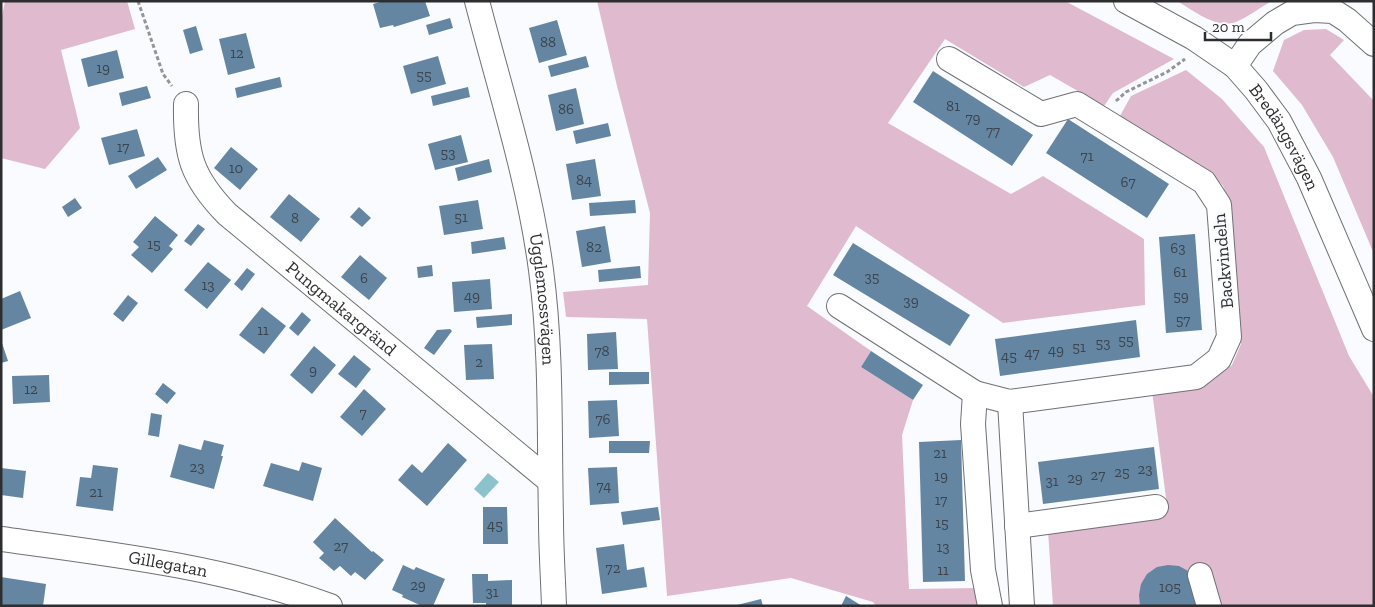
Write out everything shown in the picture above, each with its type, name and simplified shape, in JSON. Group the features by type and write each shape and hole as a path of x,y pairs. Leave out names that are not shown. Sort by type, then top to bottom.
{"street":[{"name":"Ugglemossvägen","path":"477,1 522,171 534,225 541,270 548,361 554,606"},
{"name":"Bredängsvägen","path":"1126,1 1194,38 1235,66 1280,121 1309,178 1374,329"},
{"path":"1235,66 1250,44 1275,22 1292,13 1314,10 1333,11 1347,20 1374,44"},
{"name":"Backvindeln","path":"839,306 975,393 1010,402 1196,377 1219,359 1229,337 1218,204 1204,182 1078,104 1041,114 950,59"},
{"name":"Pungmakargränd","path":"186,104 189,155 199,180 213,200 235,221 550,481"},
{"path":"975,393 973,424 982,560 990,606"},
{"path":"1010,402 1022,606"},
{"path":"1017,526 1156,507"},
{"name":"Gillegatan","path":"1,540 201,569 298,595 330,606"},
{"path":"1200,575 1209,606"}],"path":[{"path":"138,1 162,74 186,104"},
{"path":"1108,123 1116,100 1126,92 1167,72 1186,59 1194,38"}],"shaded area":[{"path":"5,1 127,1 135,29 61,50 80,128 45,169 1,158 1,21"},
{"path":"597,1 1065,1 1174,59 1113,93 1104,106 1050,75 1024,87 945,39 888,123 1011,194 1043,176 1144,239 1145,305 1003,323 856,226 807,306 871,351 861,367 913,400 902,435 909,589 977,588 983,606 876,606 873,602 791,578 667,596 647,319 566,317 563,292 648,285 650,213"},
{"path":"1177,1 1272,1 1247,17 1223,24 1199,14"},
{"path":"1326,29 1344,40 1330,55 1374,101 1374,254 1333,157 1302,105 1273,71 1284,40 1304,30"},
{"path":"1186,70 1222,99 1264,147 1349,356 1374,397 1374,606 1053,606 1048,531 1168,513 1152,391 1205,384 1232,365 1241,344 1231,210 1223,186 1207,169 1120,116 1131,96"}],"water":[{"path":"488,473 499,482 484,498 474,489"}],"building":[{"path":"383,1 425,1 430,16 394,27 393,25 380,28 373,4"},
{"path":"450,18 453,28 429,35 426,25"},
{"path":"557,20 567,55 539,63 529,28"},
{"path":"196,26 203,50 190,54 183,30"},
{"path":"246,33 255,68 228,75 219,39"},
{"path":"117,50 124,78 88,87 81,59"},
{"path":"438,56 446,84 411,94 403,66"},
{"path":"586,56 589,67 551,77 548,66"},
{"path":"933,71 1033,135 1012,166 913,102"},
{"path":"280,77 282,87 237,98 235,88"},
{"path":"147,86 151,98 122,106 119,93"},
{"path":"468,87 470,97 433,106 431,96"},
{"path":"576,88 584,124 556,131 548,95"},
{"path":"1068,119 1169,184 1147,218 1046,153"},
{"path":"608,123 611,136 576,144 573,131"},
{"path":"137,129 145,156 109,165 101,138"},
{"path":"461,135 468,162 435,170 428,144"},
{"path":"231,147 258,169 240,190 214,168"},
{"path":"158,157 167,170 136,189 128,176"},
{"path":"489,159 492,172 458,181 455,168"},
{"path":"595,159 601,196 572,200 566,164"},
{"path":"289,194 320,219 301,242 270,217"},
{"path":"75,198 82,208 68,217 62,207"},
{"path":"478,200 483,229 444,235 439,206"},
{"path":"635,200 636,213 590,216 589,203"},
{"path":"359,207 371,218 362,227 350,217"},
{"path":"155,216 178,235 169,246 173,249 152,273 131,255 139,247 133,242"},
{"path":"198,224 205,229 191,246 184,241"},
{"path":"605,226 611,262 582,267 576,231"},
{"path":"1195,234 1202,330 1166,333 1159,237"},
{"path":"504,237 506,249 472,254 471,242"},
{"path":"853,243 970,315 950,346 833,275"},
{"path":"360,255 387,278 369,300 341,277"},
{"path":"208,262 231,280 207,309 184,290"},
{"path":"432,265 433,276 418,278 417,267"},
{"path":"640,266 641,278 599,282 598,270"},
{"path":"247,268 255,274 242,291 234,284"},
{"path":"490,279 492,309 454,312 452,282"},
{"path":"20,291 31,318 1,330 1,299"},
{"path":"128,295 138,303 123,322 113,314"},
{"path":"262,307 286,326 264,354 239,335"},
{"path":"302,312 311,320 298,336 289,328"},
{"path":"512,314 512,325 477,328 476,317"},
{"path":"1136,320 1140,357 1000,376 995,339"},
{"path":"450,329 452,331 434,355 424,348 437,330"},
{"path":"616,332 618,369 588,370 587,334"},
{"path":"1,340 8,361 1,363"},
{"path":"492,344 494,379 466,380 464,345"},
{"path":"314,346 336,365 312,394 290,375"},
{"path":"871,351 923,385 913,400 861,367"},
{"path":"354,355 371,369 356,388 338,374"},
{"path":"609,372 649,372 649,384 609,385"},
{"path":"49,375 50,402 13,404 12,376"},
{"path":"163,383 176,393 167,404 155,394"},
{"path":"364,389 386,409 362,436 340,417"},
{"path":"617,400 619,436 589,438 588,401"},
{"path":"151,413 162,415 159,437 148,435"},
{"path":"204,440 224,445 214,489 170,477 179,444 201,450"},
{"path":"961,440 965,581 923,582 919,442"},
{"path":"609,441 650,441 649,453 609,453"},
{"path":"448,443 467,460 427,506 398,480 412,464 422,473"},
{"path":"1154,447 1159,489 1043,504 1038,462"},
{"path":"302,462 322,468 313,501 263,486 271,463 299,471"},
{"path":"93,465 118,468 113,511 76,506 80,477 91,478"},
{"path":"617,467 619,503 590,505 588,468"},
{"path":"1,468 26,471 23,498 1,495"},
{"path":"483,507 507,507 508,544 483,544"},
{"path":"658,507 660,520 623,525 621,512"},
{"path":"335,518 372,552 384,560 365,580 355,572 351,576 340,566 334,571 319,558 324,553 313,542"},
{"path":"624,544 627,570 644,567 647,587 602,594 596,548"},
{"path":"403,565 414,570 416,567 445,579 433,606 422,606 392,590"},
{"path":"1179,566 1190,572 1199,606 1140,606 1141,584 1147,574 1157,567"},
{"path":"472,574 488,574 488,581 512,580 512,606 486,606 486,603 473,603"},
{"path":"1,577 46,584 43,606 1,605"},
{"path":"846,596 862,606 841,606"},
{"path":"761,599 763,606 737,606 737,605"}]}
